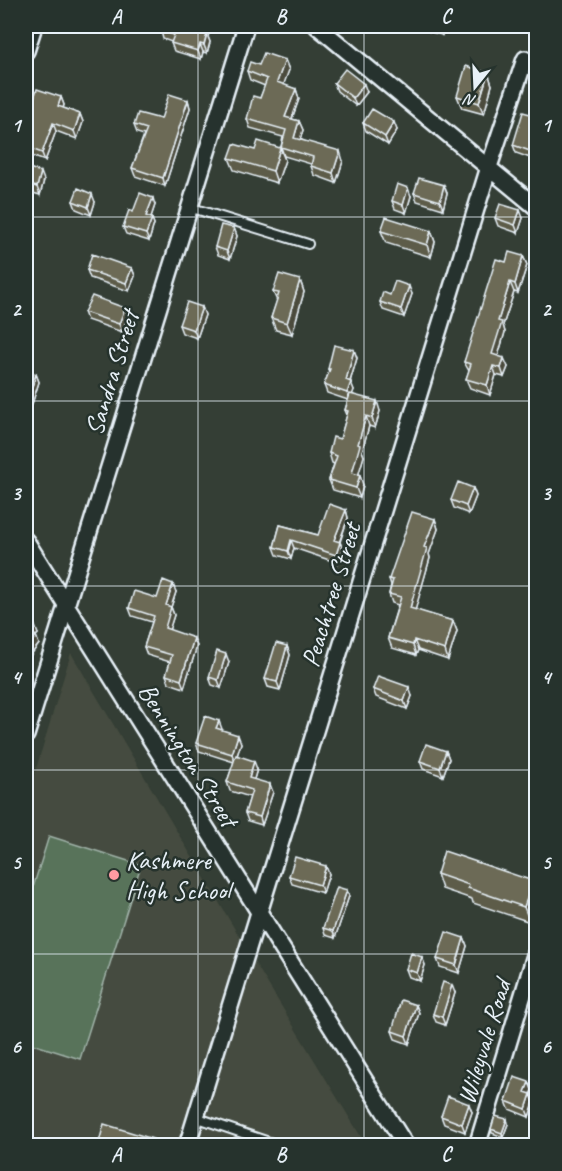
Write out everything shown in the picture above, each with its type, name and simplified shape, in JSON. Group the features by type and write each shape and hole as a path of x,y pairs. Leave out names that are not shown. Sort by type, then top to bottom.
{"street":[{"path":"26,51 34,26"},
{"name":"Sandra Street","path":"26,735 246,26"},
{"path":"317,26 537,207"},
{"name":"Peachtree Street","path":"187,1146 489,167 525,59"},
{"name":"Bennington Street","path":"26,545 406,1146"},
{"name":"Wileyvale Road","path":"477,1146 537,952"}],"lane":[{"path":"189,207 308,244"},
{"path":"195,1117 281,1146"}],"shaded area":[{"name":"Kashmere High School","path":"71,653 366,1145 26,1146 26,802"}],"green space":[{"path":"49,836 141,865 80,1059 26,1042 26,910"}],"building":[{"path":"162,26 206,26 204,33 207,34 204,45 200,44 198,51 171,43 174,35 161,31"},
{"path":"264,53 285,60 277,82 296,89 285,117 299,121 294,138 340,151 333,173 311,166 313,157 281,147 286,130 247,119 253,96 260,98 267,79 247,71 250,62 259,65"},
{"path":"466,66 488,73 479,103 457,96"},
{"path":"345,69 364,84 353,98 334,83"},
{"path":"37,89 61,97 58,106 80,114 74,131 53,123 42,153 26,147 26,136 34,112 30,110"},
{"path":"169,94 188,100 163,178 132,168 147,129 134,125 138,113 161,119"},
{"path":"372,109 394,122 385,137 363,123"},
{"path":"523,112 537,116 537,130 530,151 513,145"},
{"path":"258,141 280,148 273,171 229,158 234,144 255,150"},
{"path":"26,167 41,172 37,187 26,184"},
{"path":"419,178 444,185 440,201 414,193"},
{"path":"397,184 408,188 403,205 392,201"},
{"path":"78,188 92,194 88,207 73,201"},
{"path":"140,193 153,198 146,216 152,218 146,234 123,227 129,210 133,212"},
{"path":"500,204 520,210 515,225 495,218"},
{"path":"386,217 431,231 427,245 381,231"},
{"path":"221,225 234,228 227,251 215,247"},
{"path":"509,252 523,256 515,284 510,282 498,321 502,322 492,354 504,358 501,368 493,366 487,385 466,379 471,364 464,362 496,259 506,262"},
{"path":"92,254 132,268 126,283 87,270"},
{"path":"279,274 300,280 287,323 271,318 279,293 273,292"},
{"path":"395,281 409,286 401,309 380,302 383,292 390,295"},
{"path":"92,296 125,308 119,324 84,312"},
{"path":"187,302 202,307 194,330 179,325"},
{"path":"334,345 354,350 346,380 351,382 347,393 324,385 330,369 328,369"},
{"path":"26,371 36,374 27,402 26,401"},
{"path":"350,394 377,401 372,418 366,416 358,444 360,445 352,473 360,475 356,488 329,480 337,456 329,453 333,437 340,439"},
{"path":"458,482 473,488 466,506 451,500"},
{"path":"329,504 346,510 334,540 340,542 336,555 291,540 288,551 274,547 280,525 318,535"},
{"path":"412,512 435,519 424,547 427,548 410,608 453,621 445,650 414,640 413,645 388,638 401,597 389,594 393,580 389,579"},
{"path":"163,580 173,584 166,605 171,607 165,628 194,638 181,680 166,675 172,655 144,647 154,616 129,608 134,591 157,598"},
{"path":"26,618 35,626 31,632 36,636 26,649"},
{"path":"276,643 287,646 277,682 265,679"},
{"path":"217,651 226,654 218,680 209,677"},
{"path":"378,676 409,687 404,701 373,689"},
{"path":"205,716 219,721 216,728 238,735 232,754 196,743"},
{"path":"426,744 446,751 440,768 420,761"},
{"path":"236,755 254,761 249,778 270,784 260,817 245,813 252,790 227,782"},
{"path":"444,851 533,881 524,907 468,888 469,885 437,874"},
{"path":"295,857 326,866 320,885 289,876"},
{"path":"337,887 347,890 333,931 323,928"},
{"path":"446,932 464,938 456,965 437,959"},
{"path":"411,953 422,957 417,973 406,969"},
{"path":"443,982 452,985 442,1017 433,1014"},
{"path":"401,1000 416,1005 406,1036 392,1031"},
{"path":"514,1077 529,1082 525,1092 531,1094 526,1109 506,1101"},
{"path":"448,1096 469,1104 462,1124 441,1116"},
{"path":"495,1116 507,1119 502,1133 491,1129"},
{"path":"104,1124 153,1139 151,1146 98,1146"}],"place":[{"name":"Kashmere High School","path":"114,875"}]}
